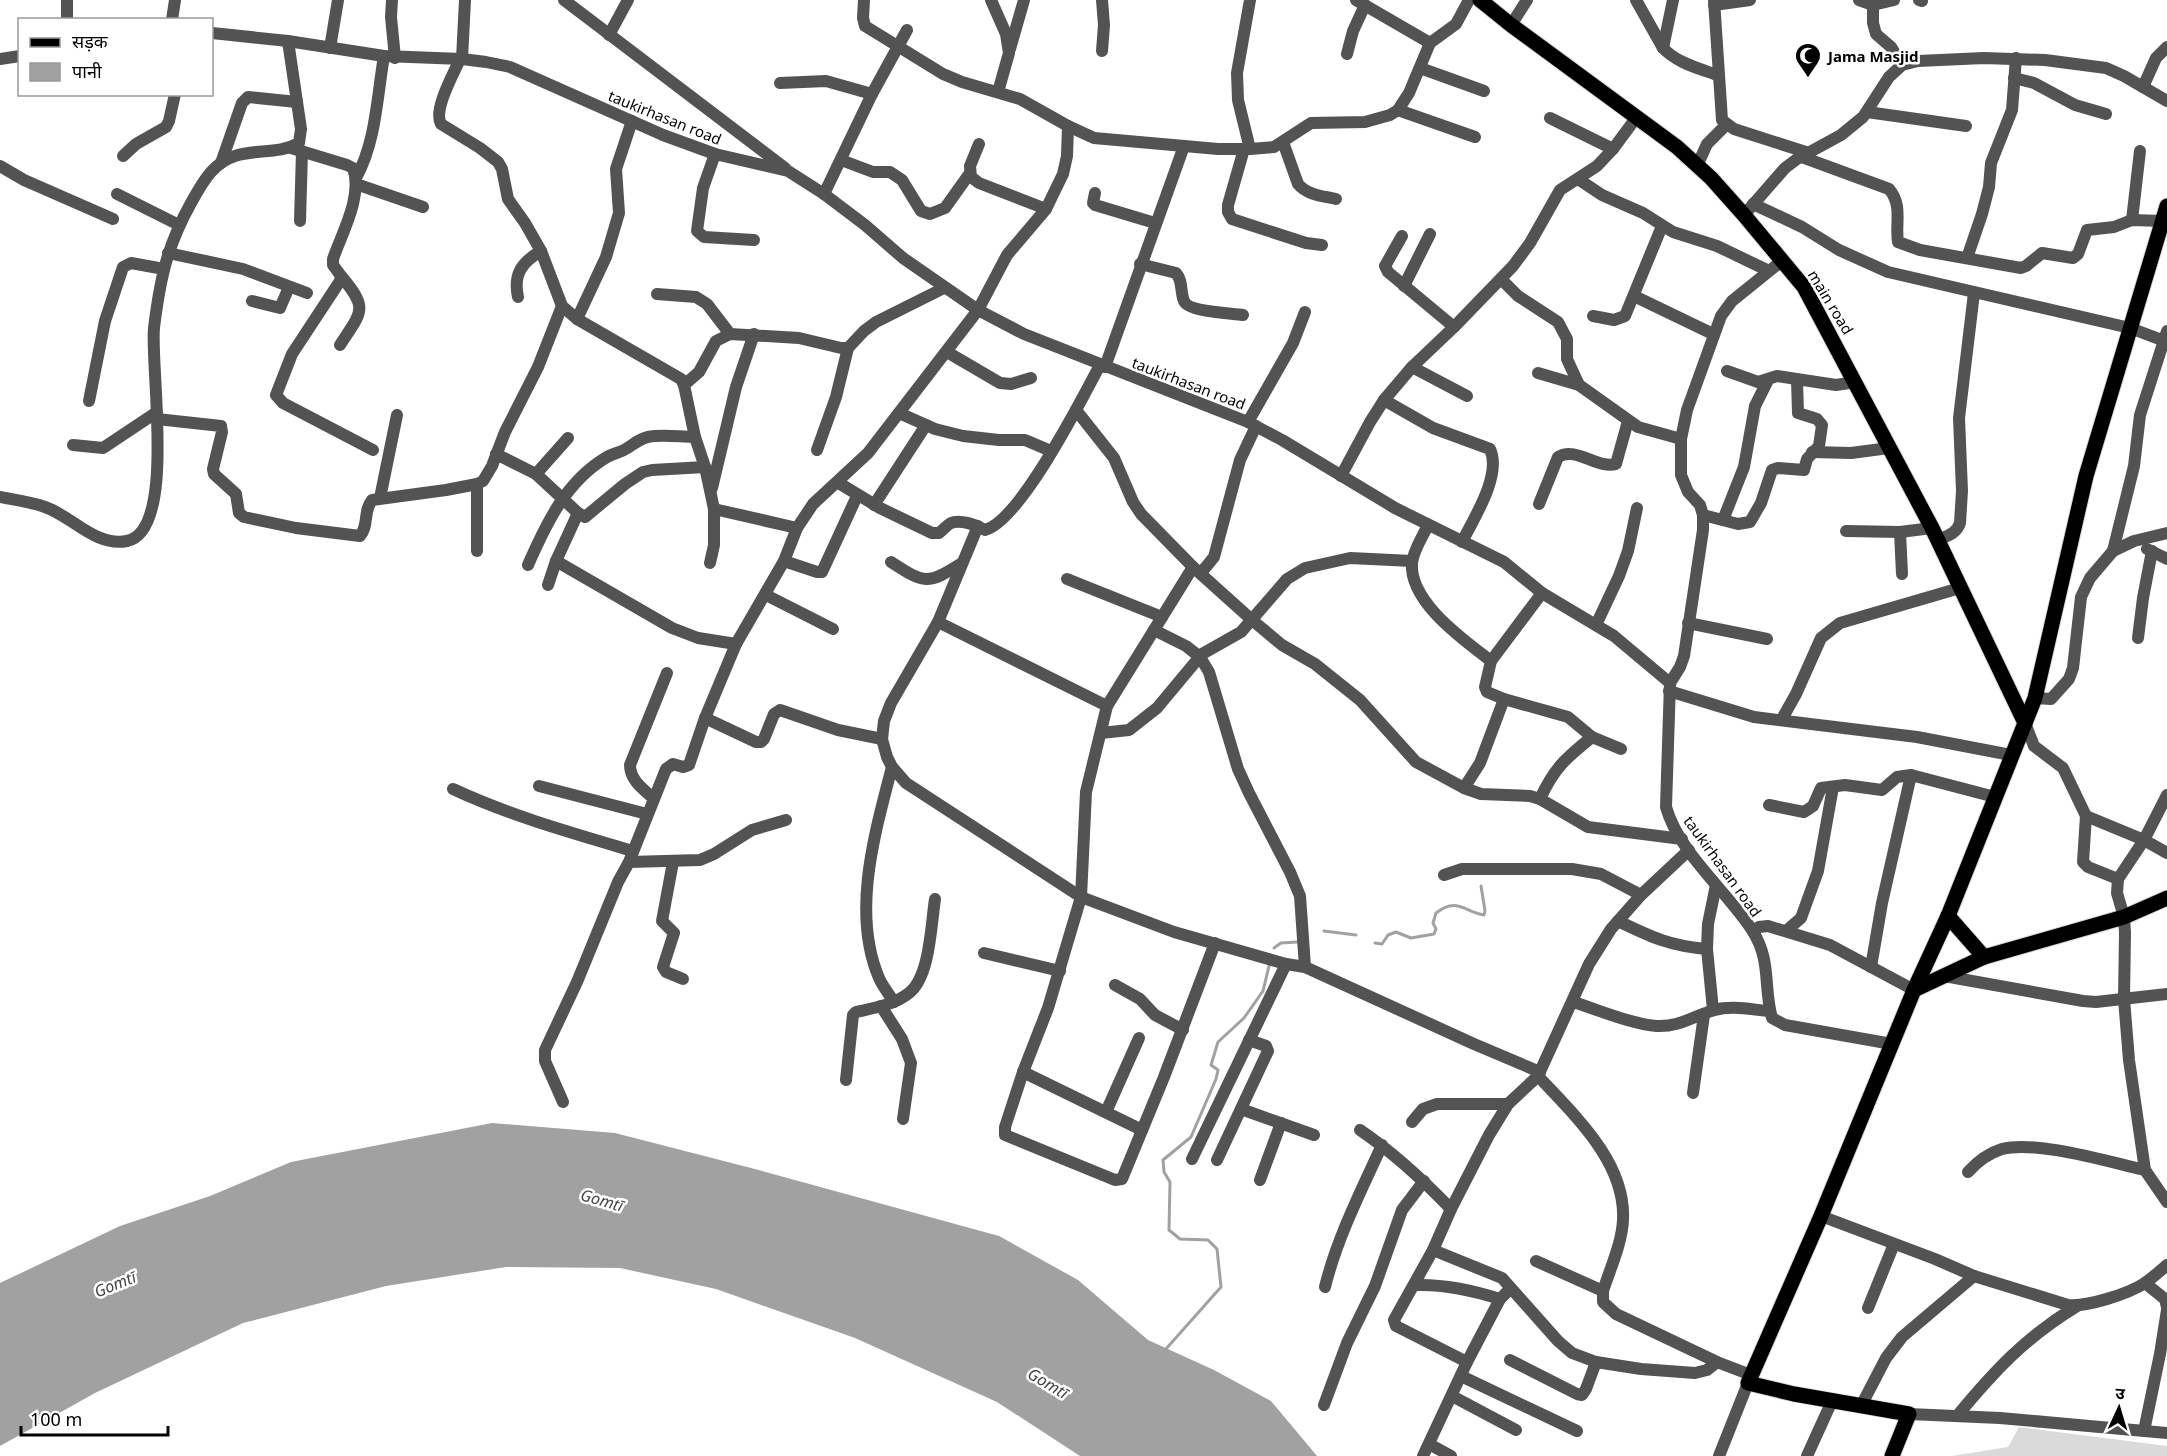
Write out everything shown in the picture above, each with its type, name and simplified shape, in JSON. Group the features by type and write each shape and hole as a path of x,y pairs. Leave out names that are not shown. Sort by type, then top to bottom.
{"main road":[{"name":"main road","path":"1480,0 1511,26 1677,147 1749,209 1804,287 1819,313 1935,534 2025,723"},
{"path":"1892,1456 1909,1414 1832,1401 1749,1379 1821,1216 1914,990 1948,916 2035,698 2085,476 2167,206"},
{"path":"1914,990 1984,957 2124,917 2167,898"},
{"path":"1948,916 1984,957"}],"street":[{"path":"67,0 67,18"},
{"path":"171,18 175,0"},
{"path":"330,48 338,0"},
{"path":"340,345 357,319 361,306 357,296 333,265 333,260 351,209 356,181 369,148 389,57 392,0"},
{"path":"465,0 461,59 440,106 438,118 441,124 498,162 502,169 508,199 541,251 562,306 577,319 653,364 675,374 684,385 714,509 714,545 710,563"},
{"path":"564,0 788,171"},
{"path":"609,35 628,0"},
{"path":"864,0 865,26 897,47 943,74 1020,99 1094,138 1218,149 1274,147 1311,123 1365,122 1390,115 1398,110 1409,93 1430,44 1456,24 1469,0"},
{"path":"992,0 1006,34 1009,53"},
{"path":"998,92 1024,0"},
{"path":"1102,0 1104,25 1102,51"},
{"path":"1251,0 1237,73 1238,100 1247,149 1228,205 1229,216 1232,219 1306,243 1322,245"},
{"path":"1511,26 1527,0"},
{"path":"1636,0 1663,48 1678,60 1717,75"},
{"path":"1663,48 1672,0"},
{"path":"1750,0 1714,3 1717,75 1722,120 1726,125 1889,189 1895,196 1899,210 1897,239 1901,244 2022,268 2042,253 2073,258 2078,254 2087,230 2114,227 2132,220 2163,221"},
{"path":"1859,0 1873,5 1893,0"},
{"path":"1347,54 1361,3 1430,44"},
{"path":"1873,5 1873,23 1876,34 1891,47 1902,65"},
{"path":"824,194 872,94 907,30"},
{"name":"taukirhasan road","path":"213,33 288,41 389,57 461,59 510,67 632,121 715,154 788,171 824,194 903,258 978,310 1024,334 1252,424 1395,508 1504,562 1542,594 1614,636 1670,687 1666,807 1669,818 1689,850 1753,931 1766,959 1770,1011"},
{"path":"288,41 301,139 296,149 300,221"},
{"path":"2143,87 2156,58 2167,47"},
{"path":"0,59 18,56"},
{"path":"1967,258 1989,187 1991,163 2012,110 2016,58"},
{"path":"2035,698 2051,699 2069,679 2075,656 2081,597 2091,578 2113,551 2134,466 2140,415 2166,338 1888,272 1839,250 1802,227 1749,209 1785,168 1841,135 1863,117 1889,77 1902,65 1918,61 2016,58 2106,68 2167,101"},
{"path":"1420,68 1484,91"},
{"path":"2014,78 2034,83 2067,102 2106,114"},
{"path":"780,82 826,81 872,94"},
{"path":"123,156 136,144 166,127 175,96"},
{"path":"221,163 242,103 248,97 297,102"},
{"path":"1398,110 1475,137"},
{"path":"1867,112 1966,126"},
{"path":"1550,118 1613,149"},
{"path":"1341,476 1384,400 1412,367 1501,279 1530,243 1560,190 1597,166 1636,118"},
{"path":"577,319 606,256 619,213 616,169 632,121"},
{"path":"1697,166 1707,144 1726,125"},
{"path":"563,1102 545,1061 545,1050 577,982 668,766 689,765 705,718 736,644 766,595 784,561 797,528 813,504 868,453 978,310 1007,255 1046,209 1063,174 1067,156 1068,126"},
{"path":"1283,142 1298,184 1302,189 1336,199"},
{"path":"841,160 873,172 890,172 902,180 921,211 930,214 945,208 970,173 979,144"},
{"path":"837,482 857,496 932,533 939,533 950,523 955,522 989,530 1006,516 1052,451 1102,366 1184,146"},
{"path":"0,497 44,506 86,531 114,541 128,541 138,536 152,511 158,470 153,352 164,269 179,225 201,185 221,163 237,154 296,149 353,168 356,181"},
{"path":"2132,220 2140,151"},
{"path":"715,154 703,188 697,231 704,237 754,240"},
{"path":"0,166 24,180 113,219"},
{"path":"970,173 971,177 979,183 1046,209"},
{"path":"1578,179 1602,195 1643,213 1673,232 1717,246 1767,270"},
{"path":"356,181 423,207"},
{"path":"117,194 179,225"},
{"path":"1095,194 1093,203 1095,205 1155,224"},
{"path":"1593,316 1614,320 1625,316 1662,226"},
{"path":"1404,286 1430,234"},
{"path":"1402,236 1385,266 1388,272 1454,327"},
{"path":"518,297 516,278 527,259 541,251"},
{"path":"168,253 243,269 307,293"},
{"path":"1783,260 1767,270 1732,301 1721,316 1688,410 1681,439 1683,483 1700,506 1703,515 1703,530 1684,656 1670,687 1754,717 1917,737 2011,755"},
{"path":"88,401 105,321 123,267 131,263 164,269"},
{"path":"1140,264 1176,273 1180,277 1184,300 1190,308 1243,315"},
{"path":"341,276 340,281 292,354 276,395 283,403 373,450"},
{"path":"1501,279 1518,297 1558,322 1567,339 1567,359 1579,385"},
{"path":"252,302 280,308 289,287"},
{"path":"817,450 836,398 848,348 876,322 944,288"},
{"path":"1846,531 1954,533 1960,523 1962,490 1959,418 1974,293"},
{"path":"657,294 696,297 707,304 730,334"},
{"path":"1634,296 1713,334"},
{"path":"73,445 103,447 157,415 218,424 222,432 213,469 214,474 236,494 239,513 244,517 296,528 360,536 364,531 367,506 372,500 477,484 486,476 538,368 562,306"},
{"path":"1215,943 1183,1030 1124,1176 1119,1180 1005,1135 1005,1127 1023,1072 1060,971 1081,897 1086,792 1107,706 1162,617 1197,570 1214,556 1252,424 1293,343 1305,312"},
{"path":"684,385 699,372 716,341 730,334 799,338 848,348"},
{"path":"711,492 736,387 754,334"},
{"path":"947,352 1000,383 1011,384 1031,378"},
{"path":"1412,367 1467,396"},
{"path":"1727,371 1758,382 1777,376 1836,384 1855,382"},
{"path":"1538,373 1579,385 1628,421 1650,432 1681,439"},
{"path":"1723,520 1744,468 1755,406 1768,380"},
{"path":"1703,515 1738,524 1750,522 1761,503 1772,470 1778,468 1802,471 1807,459 1819,446 1821,422 1798,413 1797,380"},
{"path":"1384,400 1433,428 1490,449 1494,457 1491,478 1462,542"},
{"path":"1076,410 1114,458 1133,502 1141,514 1251,620 1282,645 1315,664 1360,700 1416,762 1464,788 1481,794 1530,796 1540,799 1588,827 1682,839"},
{"path":"898,413 926,425 963,436 1025,440 1052,451"},
{"path":"380,498 397,415"},
{"path":"1539,504 1558,457 1574,454 1608,465 1616,464 1628,421"},
{"path":"874,505 926,425"},
{"path":"528,565 543,529 562,499 601,461 650,436 695,437"},
{"path":"536,474 568,438"},
{"path":"1812,452 1851,453 1889,448"},
{"path":"496,454 536,474 585,517 643,472 705,467"},
{"path":"477,484 477,551"},
{"path":"784,561 822,572 857,496"},
{"path":"1596,625 1628,551 1637,508"},
{"path":"714,509 797,528"},
{"path":"548,585 556,561 578,513"},
{"path":"1428,525 1412,561 1414,581 1426,602 1491,661"},
{"path":"978,526 938,622 891,703 884,721 882,739 892,767 906,783 1081,897 1143,922 1286,964 1305,967 1539,1074 1598,1147 1614,1172 1622,1199 1623,1221 1603,1291 1603,1302 1616,1314 1749,1379 1719,1456"},
{"path":"1900,532 1902,574"},
{"path":"2113,551 2134,541 2167,533"},
{"path":"2134,541 2167,559"},
{"path":"2138,638 2152,551"},
{"path":"1101,733 1129,730 1157,708 1204,654 1241,632 1287,579 1305,568 1357,558 1412,561"},
{"path":"556,561 672,628 698,638 736,644"},
{"path":"891,562 916,578 924,580 939,578 962,563"},
{"path":"1067,579 1162,617"},
{"path":"1782,719 1821,638 1829,631 1840,623 1960,588"},
{"path":"1542,594 1491,661 1485,687 1487,692 1568,717 1592,737 1621,749"},
{"path":"766,595 833,629"},
{"path":"938,622 1107,706"},
{"path":"1688,623 1767,639"},
{"path":"1154,630 1204,654"},
{"path":"1204,654 1242,777 1300,896 1305,967"},
{"path":"653,798 635,781 630,772 630,765 667,673"},
{"path":"1464,788 1480,763 1504,699"},
{"path":"705,718 756,742 764,739 774,714 780,710 838,730 882,739"},
{"path":"2025,723 2034,746 2063,768 2086,816 2083,862 2088,867 2118,879"},
{"path":"1540,799 1551,775 1570,754 1592,737"},
{"path":"892,767 877,828 868,888 867,924 878,975 894,1002"},
{"path":"1871,967 1882,903 1911,776"},
{"path":"1769,805 1804,812 1813,806 1821,788 1845,784 1882,790 1897,777 1911,776 1995,797"},
{"path":"539,786 647,814"},
{"path":"1786,931 1801,918 1818,871 1833,787"},
{"path":"453,789 489,806 631,857 673,862 699,860 714,854 752,831 786,820"},
{"path":"2167,795 2144,840 2118,879 2117,893 2124,917 2124,999 2129,1060 2145,1170 2167,1202"},
{"path":"2086,816 2144,840 2167,854"},
{"path":"1467,1362 1393,1323 1433,1250 1489,1135 1508,1104 1539,1074 1589,964 1618,921 1641,895 1689,850"},
{"path":"673,862 662,921 674,933 663,967 666,972 683,979"},
{"path":"1444,875 1470,869 1572,869 1601,874 1641,895"},
{"path":"1694,1094 1708,1013 1708,924 1716,885"},
{"path":"846,1080 851,1019 856,1012 894,1002 911,992 925,965 934,899"},
{"path":"1618,921 1659,940 1680,946 1707,949"},
{"path":"1753,931 1759,927 1768,926 1830,945 1914,990"},
{"path":"984,953 1060,971"},
{"path":"1192,1159 1286,964"},
{"path":"1944,976 2083,1001 2096,1002 2167,994"},
{"path":"1115,986 1140,999 1155,1015 1183,1030"},
{"path":"1572,1002 1658,1026 1682,1023 1723,1008 1770,1011 1772,1018 1785,1025 1892,1044"},
{"path":"881,1006 909,1052 911,1063 903,1119"},
{"path":"1106,1112 1139,1038"},
{"path":"1216,1160 1268,1051 1266,1046 1249,1040"},
{"path":"1023,1072 1142,1130"},
{"path":"1412,1122 1423,1109 1437,1104 1508,1104"},
{"path":"1241,1109 1314,1135"},
{"path":"1260,1180 1281,1123"},
{"path":"1360,1130 1383,1145 1424,1181 1451,1209"},
{"path":"1325,1287 1329,1267 1357,1198 1383,1145"},
{"path":"1968,1172 1980,1160 2002,1149 2023,1147 2045,1148 2145,1170"},
{"path":"1324,1405 1347,1343 1375,1286 1402,1210 1424,1181"},
{"path":"1821,1216 1974,1276 2077,1306"},
{"path":"1868,1308 1894,1244"},
{"path":"1433,1250 1503,1278 1510,1289 1572,1353 1596,1362 1641,1369 1695,1372 1707,1370 1717,1362"},
{"path":"1536,1261 1603,1291"},
{"path":"1957,1416 1990,1375 2028,1339 2077,1306 2136,1288 2167,1265"},
{"path":"1861,1406 1886,1359 1902,1337 1974,1276"},
{"path":"2144,1431 2167,1309 2165,1299 2145,1283"},
{"path":"1415,1285 1436,1284 1500,1299"},
{"path":"1451,1456 1426,1450 1467,1362 1500,1299 1510,1289"},
{"path":"1509,1360 1582,1395 1596,1362"},
{"path":"1461,1376 1577,1431"},
{"path":"1452,1396 1516,1430"},
{"path":"1807,1456 1832,1401"},
{"path":"1909,1414 2000,1418 2167,1433"}],"shaded area":[{"path":"2019,1427 2167,1446 2167,1456 1952,1456 2008,1447"}],"water":[{"name":"Gomtī","path":"492,1123 615,1133 999,1236 1078,1280 1148,1340 1214,1370 1271,1401 1317,1456 1080,1456 997,1402 855,1338 716,1289 620,1268 506,1267 386,1286 243,1323 95,1393 0,1446 0,1283 120,1226 210,1196 291,1162"}],"waterway":[{"path":"1375,943 1382,944 1388,935 1396,932 1411,938 1434,934 1436,929 1433,923 1436,913 1449,906 1460,906 1484,915 1481,886"},
{"path":"1324,931 1356,935"},
{"path":"1274,948 1281,943 1297,942"},
{"path":"1165,1350 1221,1287 1217,1249 1208,1240 1180,1239 1169,1230 1170,1182 1164,1172 1163,1160 1191,1137 1216,1079 1218,1070 1211,1065 1218,1042 1244,1018 1263,991 1269,966"}],"place":[{"name":"Jama Masjid","path":"1808,79"}]}
